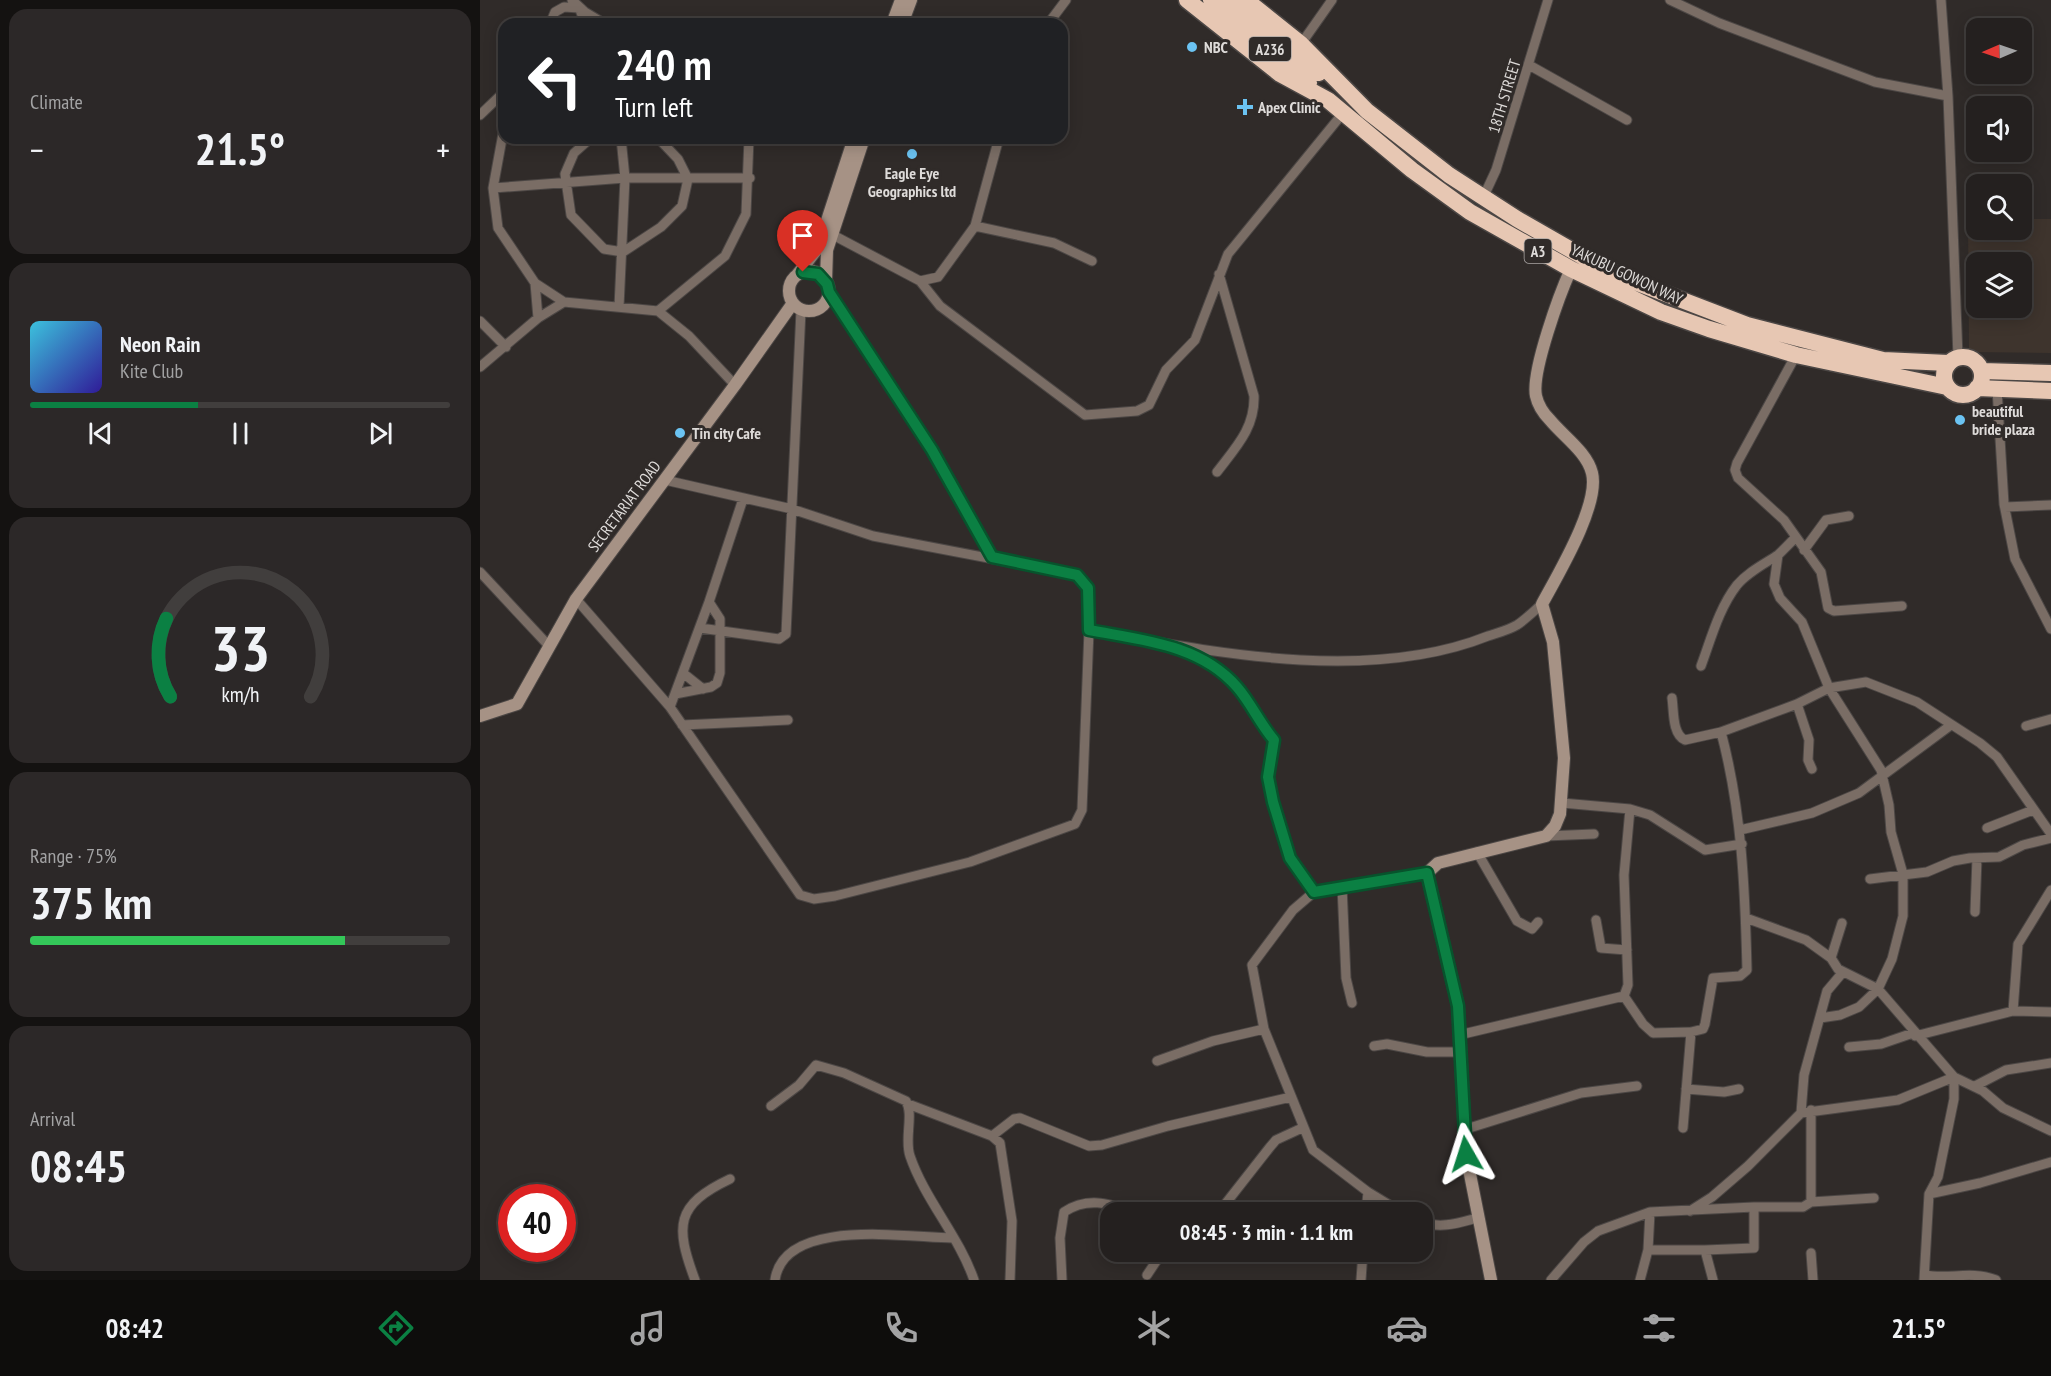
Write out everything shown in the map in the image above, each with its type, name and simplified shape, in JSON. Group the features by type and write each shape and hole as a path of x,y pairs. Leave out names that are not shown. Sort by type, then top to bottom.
{"highway":[{"name":"YAKUBU GOWON WAY","path":"1186,0 1280,74 1328,100 1412,170 1470,212 1571,269 1661,312 1796,355 1947,387"},
{"name":"A236","path":"1211,0 1328,100"},
{"name":"A236","path":"1231,0 1305,64 1347,92"},
{"name":"YAKUBU GOWON WAY","path":"1246,0 1301,44 1347,92 1406,142 1483,198 1603,267 1724,317 1864,356 1901,362 1953,360"},
{"path":"1250,0 1266,16"},
{"path":"2051,373 1982,371 1970,357 1953,360 1943,372 1947,387 1954,393 1964,395 1977,388 2051,391"},
{"path":"1977,388 1982,371"}],"street":[{"path":"894,18 901,0"},
{"path":"904,18 911,0"},
{"path":"1052,18 1066,0"},
{"path":"1301,44 1332,0"},
{"name":"18TH STREET","path":"1483,198 1496,170 1548,0"},
{"path":"1670,0 1719,23 1875,81 1948,96"},
{"path":"1941,0 1948,96 1953,360"},
{"path":"575,4 583,18"},
{"path":"557,5 575,4 596,18"},
{"path":"1529,65 1627,120"},
{"path":"480,115 498,98"},
{"path":"833,235 920,281 940,306 1085,415 1137,411 1149,405 1166,370 1195,340 1228,254 1343,113"},
{"path":"501,144 493,188 498,228 536,283 564,302 658,311 689,336 735,385"},
{"path":"584,144 574,153 566,174 571,215 604,249 623,252 661,227 682,206 688,179 678,159 664,144"},
{"path":"619,307 626,178 622,144"},
{"path":"658,311 725,256 746,214 750,178 749,144"},
{"path":"700,628 779,639 786,634 797,307 789,286 818,248 852,144"},
{"path":"797,307 811,312 825,303 828,287 825,258 862,144"},
{"path":"920,281 938,278 975,226 997,144"},
{"path":"493,188 626,178 750,178"},
{"path":"975,226 1054,243 1092,261"},
{"path":"1089,630 1255,658 1332,660 1423,656 1476,641 1518,625 1542,604 1578,537 1592,487 1593,474 1586,458 1550,420 1536,395 1545,348 1561,291 1571,269"},
{"path":"797,275 811,272 818,274 828,287 932,450 992,557"},
{"path":"1217,472 1251,425 1255,412 1254,396 1219,274"},
{"path":"536,283 538,318"},
{"path":"480,368 538,318 564,302"},
{"name":"SECRETARIAT ROAD","path":"480,716 517,704 576,599 735,385 797,307"},
{"path":"480,321 506,347"},
{"path":"1796,355 1735,470 1738,478 1784,520 1821,572 1828,608 1834,611 1902,606"},
{"path":"1997,389 2005,507 2015,559 2051,629"},
{"path":"576,599 669,707 800,895 814,899 836,896 970,862 1076,824 1082,810 1089,630 1088,588 1077,575 873,536 792,509 665,480"},
{"path":"669,707 700,628 742,498"},
{"path":"2005,507 2051,505"},
{"path":"1804,550 1826,520 1849,516"},
{"path":"1701,666 1726,603 1738,585 1750,573 1778,555 1795,538"},
{"path":"1778,555 1774,584 1780,598 1802,622 1829,688 1883,777 1891,832 1903,874 1903,916 1892,959 1878,990 1859,1007 1839,1015 1820,1018"},
{"path":"480,572 549,646"},
{"path":"675,694 703,689 717,683 720,673 720,619 709,602"},
{"path":"1542,604 1554,654 1564,758 1562,803 1555,826 1546,836"},
{"path":"1174,645 1217,669 1237,686 1274,740 1268,777 1275,810 1290,858 1314,892"},
{"path":"683,673 703,689"},
{"path":"1672,698 1677,733 1685,740 1721,732 1797,704 1829,688 1866,682 1917,702 1997,757 2051,836 2023,845 1999,857 1953,861 1927,872 1870,879"},
{"path":"1797,704 1809,740 1808,760 1812,769"},
{"path":"2026,726 2051,719"},
{"path":"682,725 788,720"},
{"path":"1740,830 1819,810 1859,793 1951,725"},
{"path":"1624,996 1643,1024 1653,1033 1691,1032 1702,1029 1705,1023 1713,978 1740,976 1747,970 1742,844 1734,788 1721,732"},
{"path":"1562,803 1630,809 1650,815 1705,850 1742,844"},
{"path":"1624,996 1628,985 1624,875 1630,809"},
{"path":"1987,828 2033,810"},
{"path":"1384,1202 1321,1159 1313,1150 1302,1128 1264,1029 1252,965 1293,910 1314,892 1427,873 1438,863 1546,836 1594,834"},
{"path":"1477,852 1517,921 1532,929 1538,922"},
{"path":"1975,912 1977,858"},
{"path":"1427,873 1458,1006 1463,1130 1476,1218 1491,1280"},
{"path":"1342,886 1346,978 1352,1003"},
{"path":"2013,1011 2018,944 2051,890"},
{"path":"1746,918 1806,940 1831,958 1844,972 1878,990 1914,1034 1954,1077 1975,1086 2003,1108 2051,1131"},
{"path":"1596,920 1601,948 1627,950"},
{"path":"1831,958 1842,923"},
{"path":"1811,1202 1804,1075 1827,991 1844,972"},
{"path":"1459,1035 1624,996"},
{"path":"1849,1047 1881,1044 2013,1011 2051,1012"},
{"path":"1157,1061 1213,1041 1264,1029"},
{"path":"1683,1128 1691,1032"},
{"path":"1374,1046 1387,1044 1427,1052 1460,1052"},
{"path":"1975,1086 2006,1070 2051,1063"},
{"path":"771,1106 799,1085 816,1065 844,1073 908,1104 992,1136 1002,1149 1012,1221 1010,1280"},
{"path":"1688,1212 1712,1197 1806,1111 1867,1106 1898,1100 1954,1077"},
{"path":"1954,1077 1954,1099 1938,1178 1929,1194 1925,1278 1974,1274 1996,1280"},
{"path":"1463,1130 1581,1093 1637,1086"},
{"path":"1686,1089 1724,1092 1739,1089"},
{"path":"992,1136 1014,1119 1020,1119 1089,1146 1102,1145 1168,1126 1292,1097"},
{"path":"908,1104 906,1142 909,1154 952,1238 965,1256 974,1280"},
{"path":"1227,1202 1276,1140 1302,1128"},
{"path":"1929,1194 1980,1183 2051,1162"},
{"path":"695,1280 687,1259 682,1225 687,1209 708,1190 730,1179"},
{"path":"1367,1202 1368,1192"},
{"path":"1551,1280 1584,1242 1598,1231 1650,1212 1803,1207 1811,1202 1874,1198"},
{"path":"1062,1280 1060,1238 1064,1212 1093,1201 1100,1203"},
{"path":"1648,1250 1754,1248 1754,1207"},
{"path":"1640,1280 1648,1250 1650,1212"},
{"path":"1433,1226 1450,1225 1476,1218"},
{"path":"776,1280 782,1261 808,1244 839,1235 861,1233 952,1238"},
{"path":"1705,1250 1713,1280"},
{"path":"1811,1253 1813,1280"},
{"path":"1147,1275 1156,1262"},
{"path":"1361,1280 1362,1262"}],"shaded area":[{"path":"2032,219 2051,219 2051,353 1969,352 1969,318 2032,318 2032,252 1968,252 1968,240 2032,240"}],"place":[{"name":"NBC","path":"1192,47"},
{"name":"Apex Clinic","path":"1245,107"},
{"name":"Eagle Eye Geographics ltd","path":"912,154"},
{"name":"beautiful bride plaza","path":"1960,420"},
{"name":"Tin city Cafe","path":"680,433"}],"route":[{"path":"803,272 818,274 827,284 829,292 932,450 992,557 1077,575 1088,588 1089,630 1174,645 1217,669 1237,686 1274,740 1268,777 1273,802 1290,858 1314,892 1427,873 1458,1006 1466,1154"}]}
